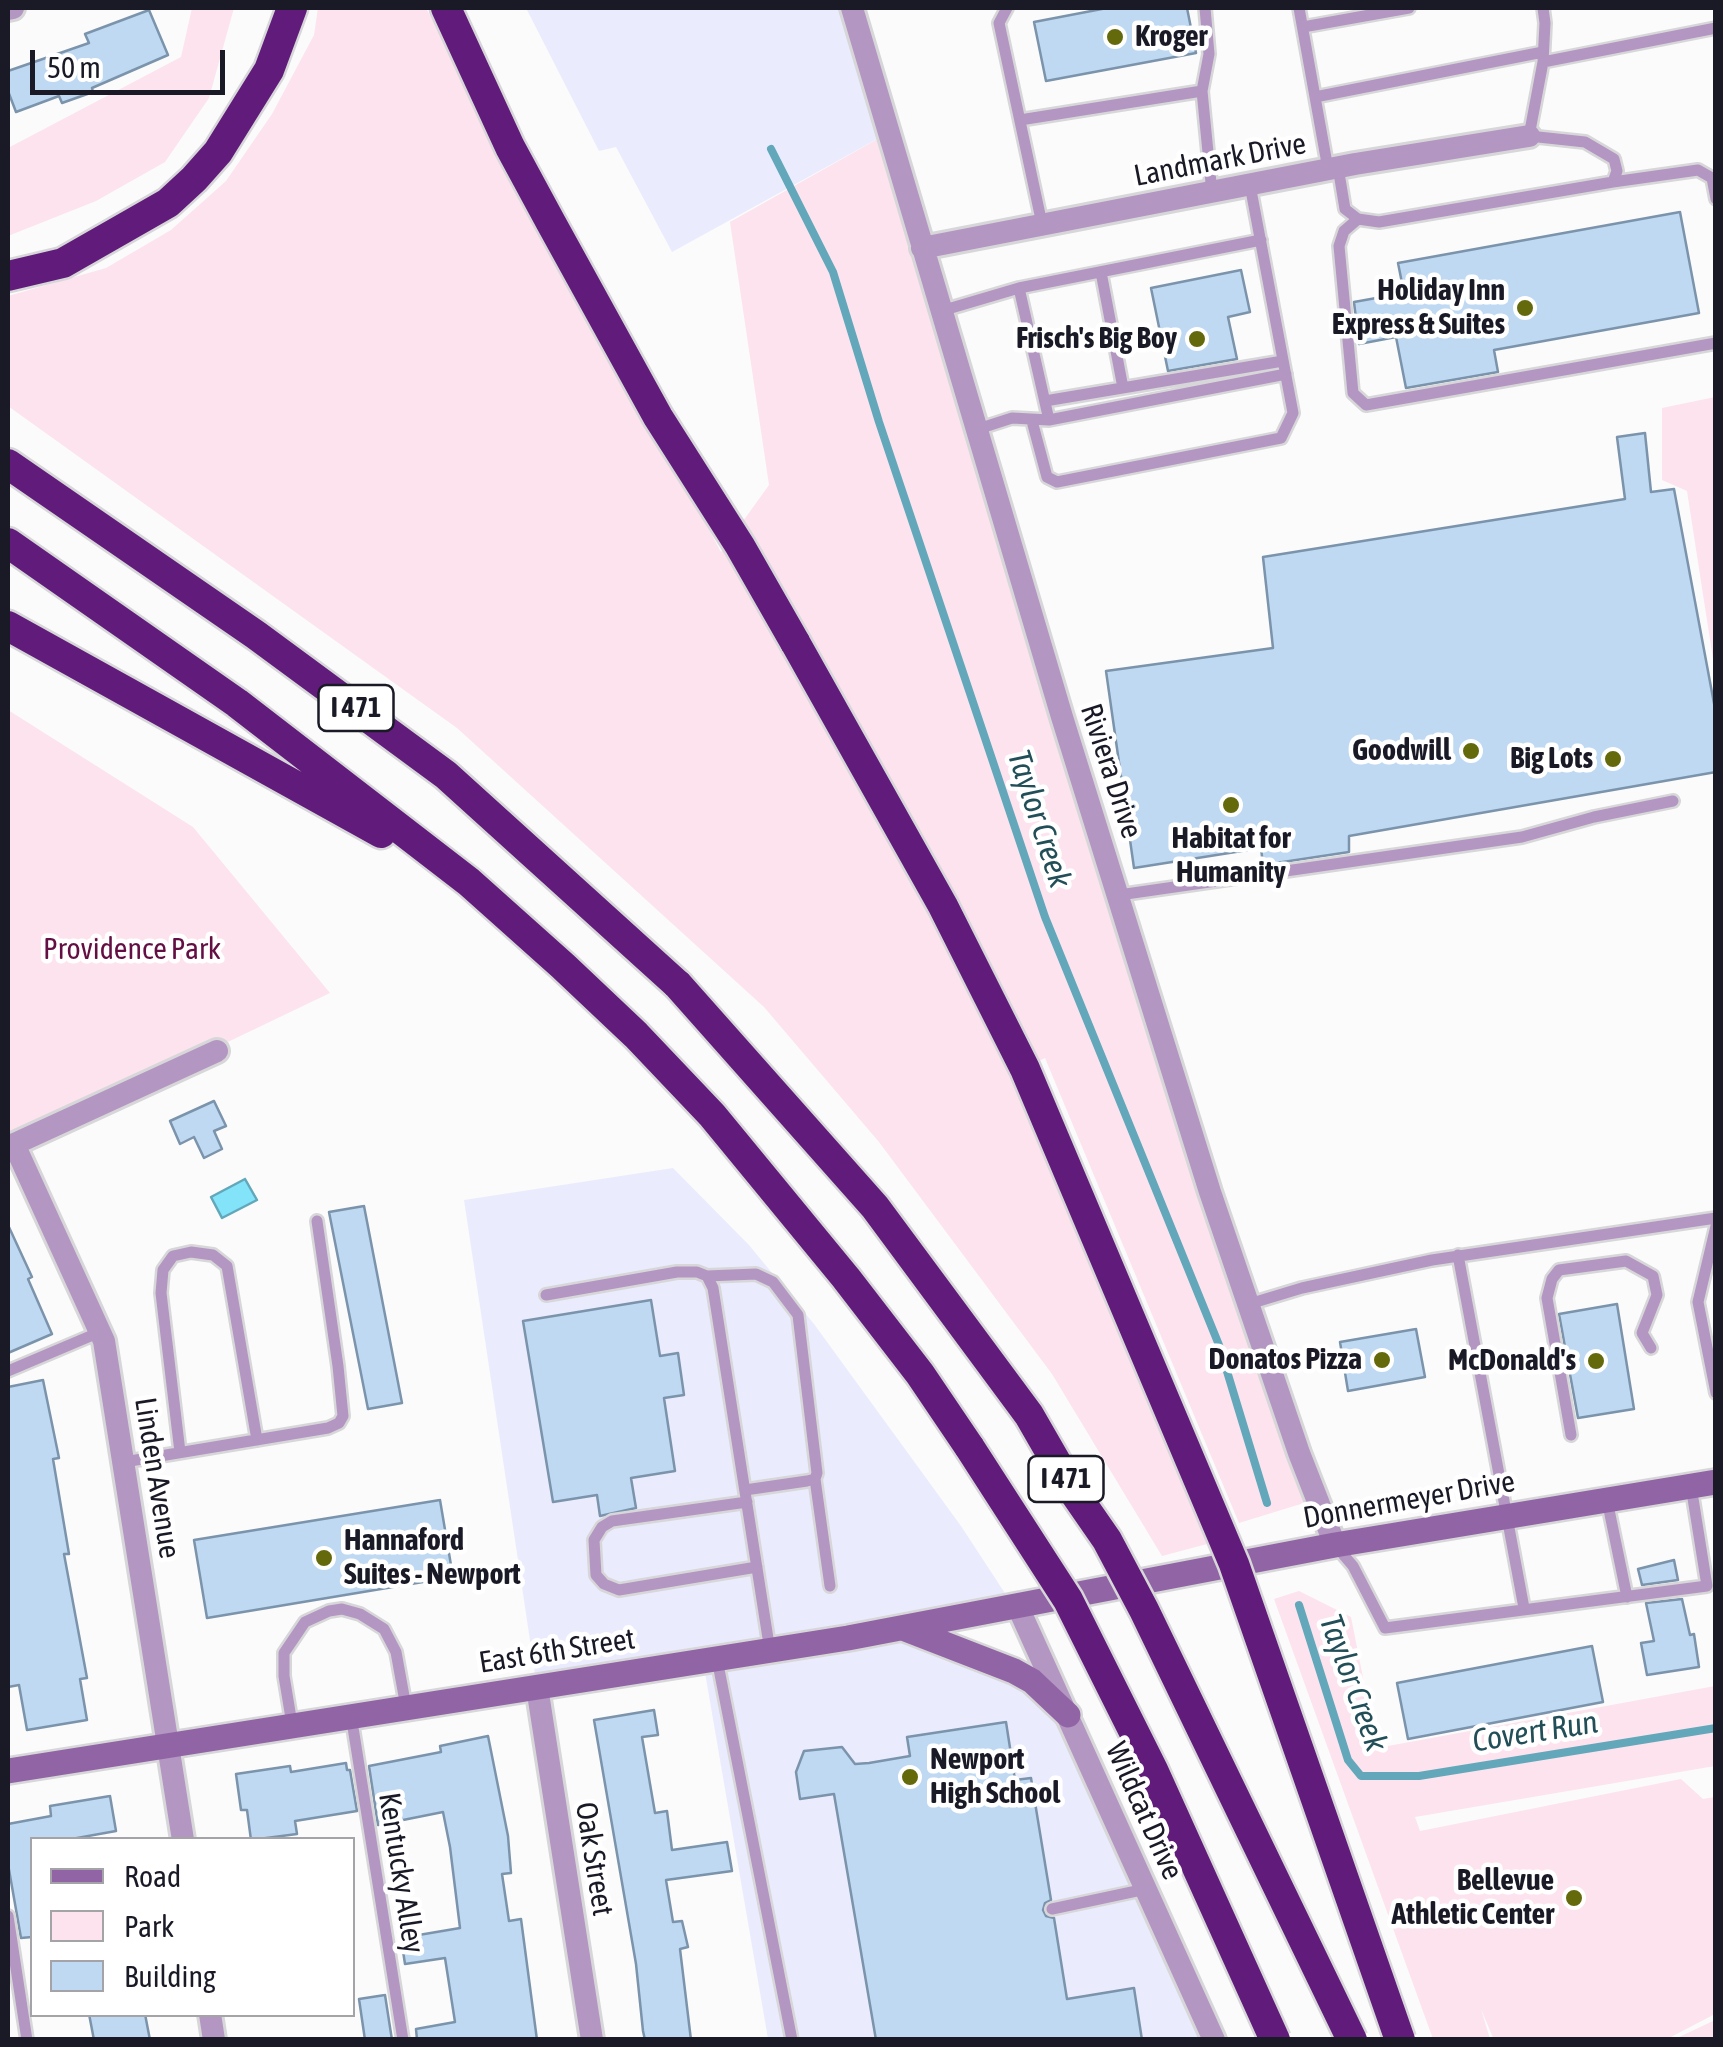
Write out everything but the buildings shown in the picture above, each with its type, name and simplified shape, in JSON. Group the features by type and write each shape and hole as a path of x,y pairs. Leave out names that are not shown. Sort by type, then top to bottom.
{"highway":[{"path":"8,276 63,263 168,203 194,179 218,152 269,70 292,8"},
{"path":"446,8 510,147 550,221 658,417 740,546 943,906 1025,1069 1234,1564 1400,2040"},
{"name":"I 471","path":"8,464 212,605 446,775 578,890 678,985 875,1206 1029,1416 1106,1540 1144,1610 1352,2040"},
{"name":"I 471","path":"8,543 237,703 469,882 636,1036 712,1115 899,1346 1068,1600 1153,1770 1276,2040"},
{"path":"8,626 469,882"}],"street":[{"name":"Riviera Drive","path":"852,8 1057,699 1210,1192 1335,1545"},
{"name":"Landmark Drive","path":"922,248 1333,168 1530,136"},
{"path":"11,1145 217,1050"},
{"name":"Linden Avenue","path":"11,1145 100,1332 110,1366 183,1837"},
{"name":"Donnermeyer Drive","path":"1114,1588 1335,1545 1703,1484"},
{"name":"East 6th Street","path":"8,1770 717,1659 1114,1588"},
{"name":"Wildcat Drive","path":"1018,1607 1214,2040"},
{"path":"903,1628 1032,1681 1068,1715"},
{"name":"Oak Street","path":"538,1687 592,2040"}],"lane":[{"path":"1007,8 999,23 1042,224"},
{"path":"1205,8 1209,54 1202,91 1212,193"},
{"path":"1299,8 1333,168 1345,209 1358,220 1380,222 1698,170 1712,178 1716,198"},
{"path":"1303,28 1410,8"},
{"path":"1543,8 1543,57 1530,136 1585,142 1614,159 1618,171 1613,182"},
{"path":"1315,97 1716,28"},
{"path":"1020,120 1202,91"},
{"path":"1032,421 1047,477 1057,482 1281,438 1294,412 1250,185"},
{"path":"1358,220 1344,231 1338,246 1352,394 1366,405 1716,343"},
{"path":"941,311 1019,288 1261,240"},
{"path":"1101,272 1123,388"},
{"path":"1019,288 1049,420"},
{"path":"1045,401 1284,368"},
{"path":"978,430 1012,418 1049,420 1284,368"},
{"path":"1119,895 1522,838 1673,801"},
{"path":"124,1462 339,1423 342,1416 317,1220"},
{"path":"1249,1304 1360,1274 1458,1256 1716,1222 1698,1302 1716,1393"},
{"path":"180,1452 161,1292 163,1270 174,1256 191,1252 213,1256 227,1266 257,1440"},
{"path":"1458,1256 1524,1608"},
{"path":"1571,1435 1547,1298 1559,1270 1626,1260 1653,1276 1657,1294 1642,1333 1651,1348"},
{"path":"546,1295 677,1272 707,1276 756,1274 772,1282 798,1315 830,1586"},
{"path":"707,1276 713,1288 770,1650"},
{"path":"8,1371 100,1332"},
{"path":"757,1567 619,1590 604,1584 596,1575 594,1540 612,1522 815,1479"},
{"path":"1335,1545 1353,1566 1385,1628 1706,1586 1703,1484"},
{"path":"1607,1500 1627,1597"},
{"path":"292,1724 284,1653 305,1622 342,1609 360,1614 384,1629 396,1652 406,1707"},
{"path":"717,1659 792,2040"},
{"name":"Kentucky Alley","path":"351,1715 402,2040"},
{"path":"1052,1909 1146,1889"},
{"path":"8,1916 27,2040"}],"shaded area":[{"path":"526,8 852,8 890,132 672,252 616,147 599,151"},
{"path":"673,1168 749,1245 814,1324 961,1526 1014,1607 905,1628 966,1654 1068,1715 1214,2039 768,2039 703,1661 537,1687 464,1200"}],"green space":[{"path":"192,8 234,8 209,98 165,162 96,201 8,236 8,148 181,57"},
{"path":"318,8 426,8 721,552 769,485 730,222 890,132 1317,1499 1239,1523 1045,1058 1009,1076 1124,1331 1207,1544 1162,1556 1052,1374 879,1142 764,1007 457,728 8,406 8,296 106,268 171,230 226,181 272,114 314,35"},
{"path":"1716,397 1715,672 1687,491 1662,480 1662,408"},
{"name":"Providence Park","path":"8,710 193,827 330,993 17,1143 8,1140"},
{"name":"Bellevue Athletic Center","path":"1299,1591 1351,1617 1377,1748 1715,1686 1715,1766 1415,1817 1420,1831 1681,1779 1703,1799 1715,1797 1715,2014 1667,2039 1494,2040 1481,2009 1490,2039 1433,2039 1274,1599"},
{"path":"1715,2020 1715,2039 1675,2039"}],"water":[{"path":"245,1179 257,1200 222,1218 211,1197"}],"waterway":[{"name":"Taylor Creek","path":"771,149 833,272 879,422 1045,917 1219,1345 1267,1503"},
{"name":"Covert Run","path":"1299,1605 1348,1760 1361,1776 1419,1776 1716,1728"}],"place":[{"name":"Kroger","path":"1115,37"},
{"name":"Holiday Inn Express & Suites","path":"1525,308"},
{"name":"Frisch's Big Boy","path":"1197,339"},
{"name":"Goodwill","path":"1471,751"},
{"name":"Big Lots","path":"1613,759"},
{"name":"Habitat for Humanity","path":"1231,805"},
{"name":"Donatos Pizza","path":"1382,1360"},
{"name":"McDonald's","path":"1596,1361"},
{"name":"Hannaford Suites - Newport","path":"324,1558"},
{"name":"Newport High School","path":"910,1777"},
{"name":"Bellevue Athletic Center","path":"1574,1898"}]}
